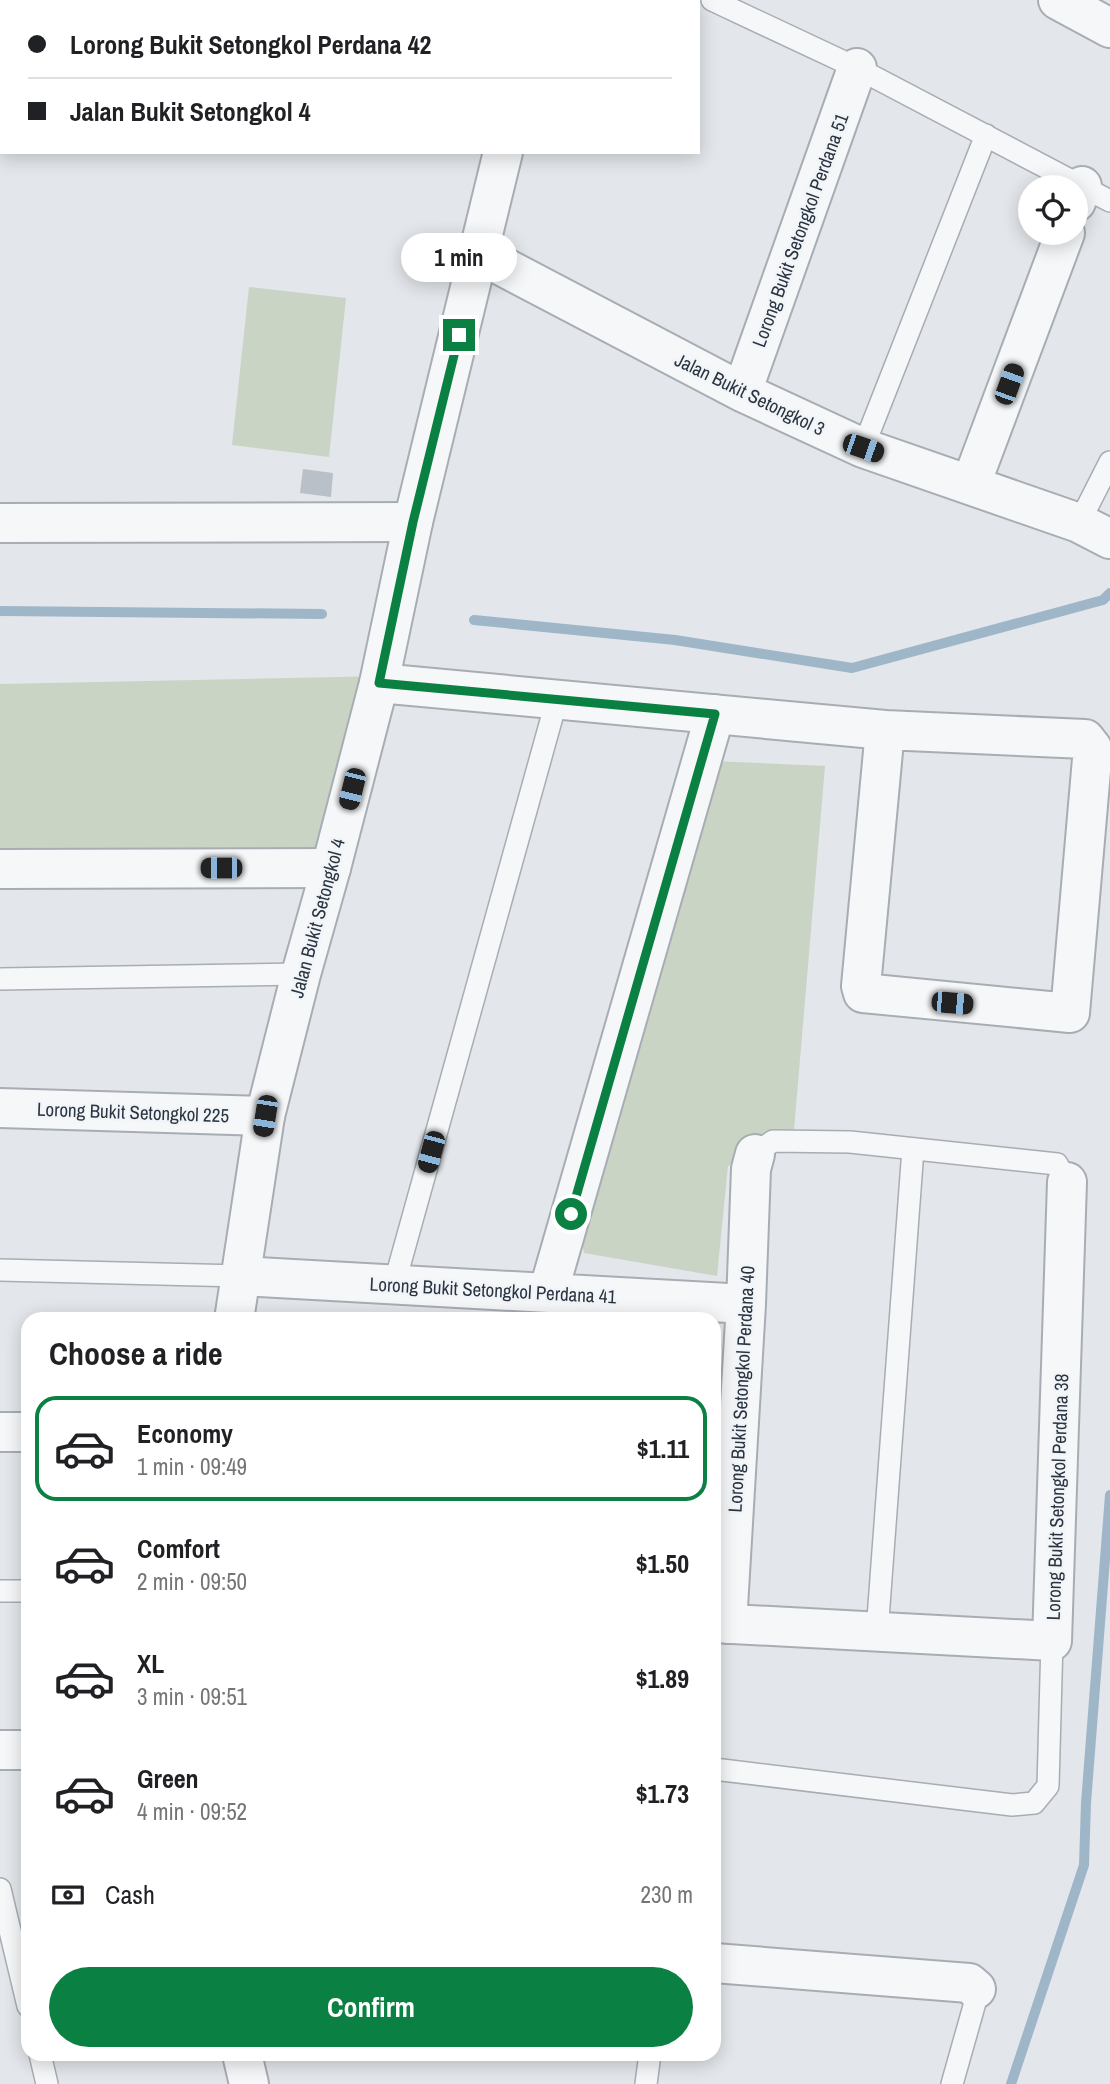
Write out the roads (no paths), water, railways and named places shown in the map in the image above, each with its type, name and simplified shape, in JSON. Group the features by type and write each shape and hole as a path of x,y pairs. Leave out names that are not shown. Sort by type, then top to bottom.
{"street":[{"path":"1058,0 1110,28"},
{"name":"Lorong Bukit Setongkol Perdana 51","path":"742,393 858,68"},
{"name":"Jalan Bukit Setongkol 4","path":"235,1312 265,1116 379,683 413,522 503,154"},
{"path":"971,484 1061,245"},
{"name":"Jalan Bukit Setongkol 3","path":"479,254 742,393 863,448 971,484 1095,531"},
{"path":"0,523 413,522"},
{"path":"379,683 885,730 1085,739 1092,748 1091,773 1070,1013 863,993 861,986 885,730"},
{"path":"548,1293 715,714"},
{"path":"0,869 331,868"},
{"name":"Lorong Bukit Setongkol 225","path":"0,1108 265,1116"},
{"name":"Lorong Bukit Setongkol Perdana 40","path":"721,1594 726,1447 746,1304 751,1169 755,1154"},
{"name":"Lorong Bukit Setongkol Perdana 38","path":"721,1624 1052,1641 1067,1182"},
{"name":"Lorong Bukit Setongkol Perdana 41","path":"240,1276 746,1304"},
{"path":"0,1432 21,1432"},
{"path":"0,1750 21,1750"},
{"path":"721,1964 968,1983 976,1989"},
{"path":"244,2061 249,2084"}],"lane":[{"path":"712,0 858,68 986,135 1089,196"},
{"path":"863,448 986,135"},
{"path":"1095,531 1110,462"},
{"path":"394,1285 557,699"},
{"path":"0,979 301,974"},
{"path":"755,1154 773,1142 850,1142 1058,1164 1067,1182"},
{"path":"877,1632 912,1149"},
{"path":"0,1270 240,1276"},
{"path":"0,1591 21,1591"},
{"path":"721,1770 1012,1805 1034,1803 1048,1786 1052,1641"},
{"path":"0,1889 21,1977"},
{"path":"952,2084 976,1999 976,1989"},
{"path":"42,2061 47,2084"},
{"path":"646,2084 649,2061"}],"waterway":[{"path":"474,620 675,640 852,668 1103,600 1110,593"},
{"path":"0,611 322,614"},
{"path":"1011,2084 1084,1865 1086,1803 1110,1495"}]}
